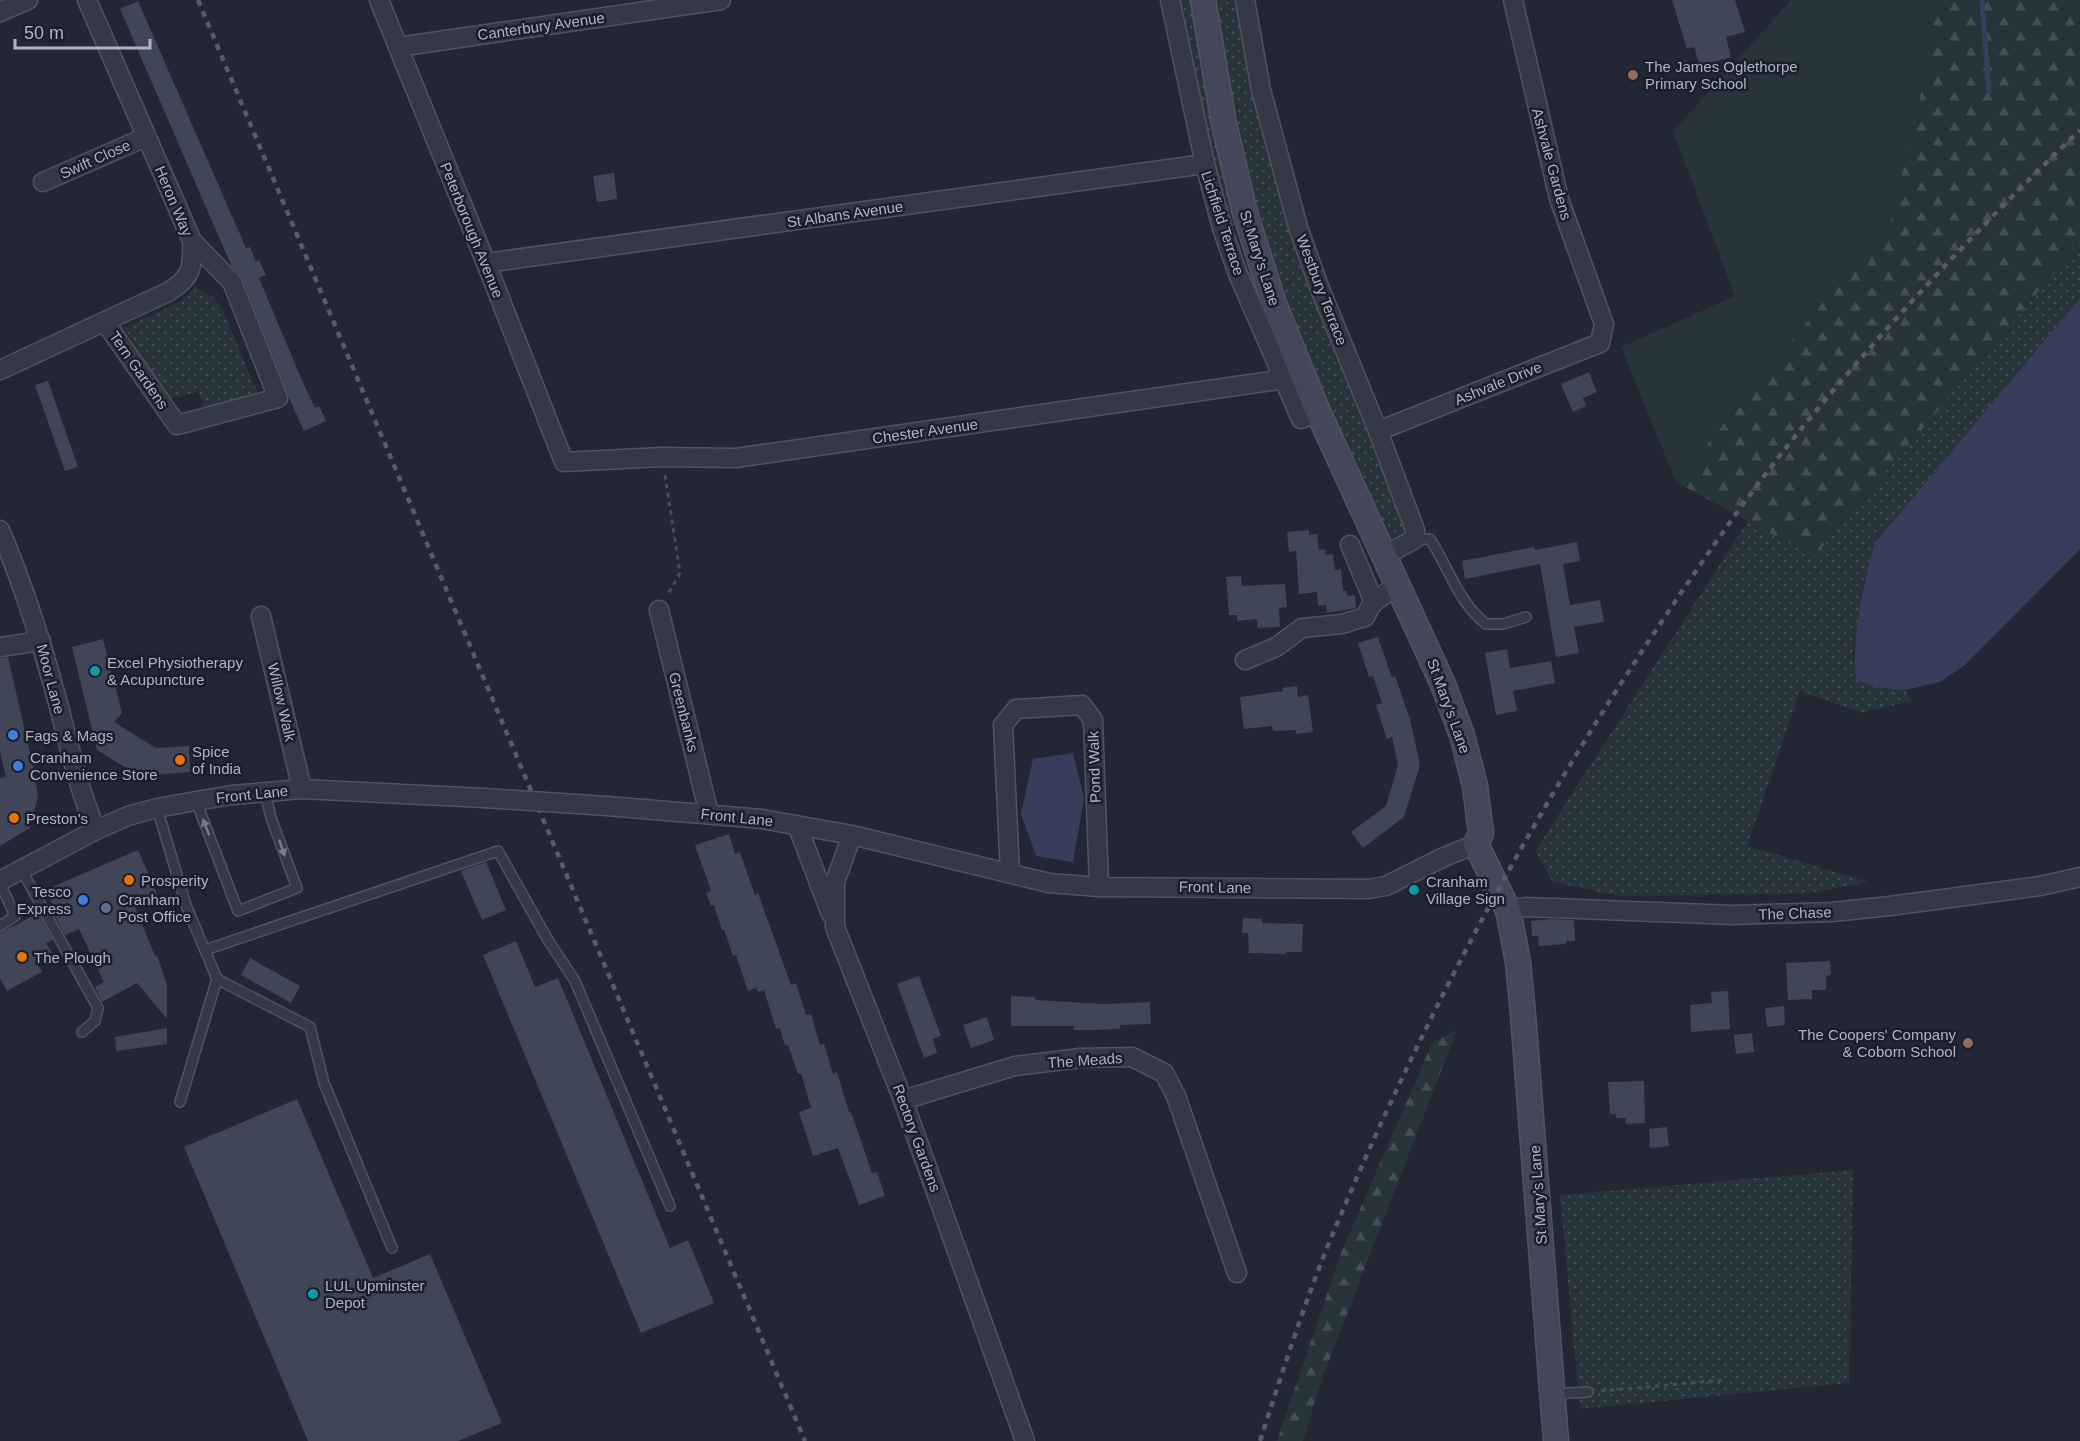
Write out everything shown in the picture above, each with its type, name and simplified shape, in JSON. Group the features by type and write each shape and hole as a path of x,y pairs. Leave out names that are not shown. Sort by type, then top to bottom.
{"main road":[{"name":"St Mary's Lane","path":"1203,0 1218,95 1245,213 1274,304 1318,412 1442,682 1462,735 1476,786 1481,833 1476,844 1508,910 1518,962 1556,1441"}],"street":[{"path":"0,12 28,0"},
{"name":"Heron Way","path":"0,370 168,292 184,282 193,263 192,241 87,0"},
{"name":"Peterborough Avenue","path":"379,0 564,462"},
{"name":"Canterbury Avenue","path":"398,47 721,0"},
{"name":"Lichfield Terrace","path":"1170,0 1205,164 1222,228 1238,274 1301,420 1318,412"},
{"name":"Westbury Terrace","path":"1245,0 1261,90 1298,227 1318,284 1378,430 1413,523 1414,539"},
{"name":"Ashvale Gardens","path":"1513,0 1559,199 1604,324"},
{"name":"Swift Close","path":"43,182 146,137"},
{"name":"St Albans Avenue","path":"486,263 1205,164"},
{"name":"Tern Gardens","path":"105,322 177,425 278,398 232,282 192,241"},
{"name":"Ashvale Drive","path":"1378,430 1600,343 1604,324"},
{"name":"Chester Avenue","path":"564,462 662,457 736,458 1285,379"},
{"name":"Moor Lane","path":"0,530 22,583 41,641 85,801 96,830"},
{"path":"1384,556 1414,539"},
{"path":"1350,544 1374,602"},
{"path":"1245,660 1276,647 1302,628 1342,624 1365,617 1374,602 1398,584"},
{"name":"Greenbanks","path":"659,610 709,814"},
{"name":"Willow Walk","path":"261,616 302,789"},
{"path":"0,647 41,641"},
{"name":"Pond Walk","path":"1010,873 1003,725 1016,709 1082,705 1093,720 1099,887"},
{"name":"Front Lane","path":"0,882 96,830 128,816 196,801 302,789 607,806 762,819 852,835 1048,883 1099,887 1368,889 1386,886 1476,844"},
{"path":"797,825 835,927"},
{"name":"Rectory Gardens","path":"852,835 835,882 835,927 903,1100 1025,1441"},
{"name":"The Chase","path":"1508,910 1526,907 1734,915 1832,912 2040,886 2080,877"},
{"name":"The Meads","path":"903,1100 1015,1066 1080,1058 1132,1057 1164,1073 1176,1096 1237,1273"}],"lane":[{"path":"1414,539 1430,539 1464,602 1486,624 1503,624 1526,617"},
{"path":"196,801 238,911 297,888 265,792"},
{"path":"157,808 186,905 217,979 180,1102"},
{"path":"205,950 498,851 548,940 575,981 670,1206"},
{"path":"21,869 98,1008 95,1021 81,1032"},
{"path":"0,882 15,916 0,926"},
{"path":"217,979 310,1026 324,1083 392,1248"},
{"path":"1554,1394 1588,1392"}],"path":[{"path":"659,610 680,573 662,457"},
{"path":"1588,1392 1725,1380"}],"green space":[{"path":"1180,0 1194,0 1220,163 1235,225 1229,225 1213,170"},
{"path":"1212,0 1238,0 1256,96 1407,520 1405,533 1392,540 1380,536 1318,395 1249,196"},
{"path":"1791,0 1928,0 1928,64 1892,218 1676,482 1621,347 1735,296 1673,131"},
{"path":"1928,0 2080,0 2080,242 1814,557 1676,482 1756,384 1928,64"},
{"path":"2080,242 2080,298 1874,544 1861,595 1853,654 1874,687 1905,690 1911,701 1862,713 1800,691 1747,846 1869,882 1805,894 1619,896 1553,882 1535,851 1748,521 1814,556"},
{"path":"195,287 213,297 223,310 258,394 205,410 198,392 170,399 124,328 181,301"},
{"path":"1457,1030 1323,1376 1303,1441 1277,1441 1341,1253 1432,1043"},
{"path":"1853,1170 1849,1383 1580,1409 1560,1195"}],"water":[{"path":"2080,298 2080,549 1965,665 1940,682 1905,690 1874,687 1856,679 1857,628 1862,594 1874,544"},
{"path":"1073,753 1084,798 1073,862 1036,856 1021,814 1033,759"}],"building":[{"path":"1672,0 1735,0 1745,32 1726,37 1731,57 1700,66 1694,47 1687,49"},
{"path":"138,1 246,248 250,247 256,262 259,260 266,275 259,278 301,378 315,408 319,406 326,421 304,431 242,278 231,265 120,9"},
{"path":"614,173 617,199 597,202 593,176"},
{"path":"1589,372 1597,392 1583,398 1586,406 1573,412 1561,384"},
{"path":"48,381 78,467 65,471 35,385"},
{"path":"1309,530 1309,535 1317,534 1319,550 1325,549 1326,555 1333,554 1335,570 1341,569 1343,591 1346,591 1347,596 1355,595 1356,608 1327,613 1326,605 1318,606 1317,592 1299,594 1296,551 1289,552 1287,532"},
{"path":"1577,542 1580,561 1563,564 1570,605 1600,600 1604,622 1574,627 1579,653 1556,657 1540,564 1465,579 1462,561 1534,547 1535,550"},
{"path":"1241,576 1242,586 1285,584 1287,607 1279,608 1280,627 1258,628 1257,619 1237,621 1237,615 1229,615 1226,577"},
{"path":"1378,637 1392,678 1395,676 1410,719 1420,765 1404,817 1363,848 1351,832 1386,806 1398,765 1392,737 1387,739 1376,705 1382,703 1373,676 1369,677 1358,643"},
{"path":"103,639 122,713 114,722 156,748 189,746 190,772 139,776 97,750 72,647"},
{"path":"1507,649 1510,668 1551,661 1555,683 1513,691 1517,711 1496,715 1485,653"},
{"path":"8,657 38,796 30,828 0,846 0,778 6,777 0,752 0,658"},
{"path":"1297,686 1298,697 1308,695 1313,732 1296,734 1296,730 1273,731 1272,726 1244,729 1240,697 1283,691 1282,688"},
{"path":"729,834 735,854 740,852 755,895 758,893 791,985 796,983 806,1015 811,1014 820,1045 824,1044 833,1074 837,1072 872,1173 877,1172 885,1196 859,1205 838,1148 813,1156 799,1112 811,1108 801,1073 798,1074 788,1045 785,1046 780,1028 776,1029 764,990 758,992 756,988 748,991 736,955 733,956 714,905 711,906 706,893 711,891 695,845"},
{"path":"138,850 157,894 134,904 155,956 157,955 167,985 167,1019 137,983 102,1002 95,987 104,982 79,929 65,935 50,907 53,905 45,890"},
{"path":"486,862 506,910 482,920 461,871"},
{"name":"The Plough","path":"38,913 53,940 46,943 52,953 36,961 42,972 7,991 0,978 0,933"},
{"path":"1243,918 1262,919 1262,923 1303,924 1302,952 1249,953 1248,933 1242,933"},
{"path":"1574,920 1575,941 1539,946 1538,936 1532,936 1531,921"},
{"path":"516,941 535,987 558,978 670,1248 688,1240 714,1303 641,1333 483,955"},
{"path":"250,958 300,986 291,1003 241,975"},
{"path":"1830,961 1831,975 1826,976 1826,990 1812,990 1812,999 1788,1000 1786,963"},
{"path":"919,976 941,1036 933,1039 937,1053 924,1058 897,984"},
{"path":"1728,991 1730,1029 1691,1032 1690,1005 1712,1003 1711,992"},
{"path":"1011,996 1035,997 1035,1000 1104,1004 1150,1002 1151,1024 1120,1025 1120,1029 1096,1030 1074,1030 1074,1026 1011,1026"},
{"path":"1784,1006 1785,1025 1767,1027 1765,1008"},
{"path":"987,1017 994,1040 971,1048 963,1025"},
{"path":"167,1028 167,1044 116,1051 115,1037"},
{"path":"1752,1033 1754,1052 1736,1054 1734,1035"},
{"path":"1644,1081 1645,1123 1626,1124 1626,1118 1616,1118 1616,1114 1610,1114 1608,1082"},
{"name":"LUL Upminster Depot","path":"297,1099 373,1278 430,1254 502,1423 458,1441 308,1441 184,1147"},
{"path":"1667,1127 1669,1146 1650,1148 1649,1129"}],"waterway":[{"path":"1982,0 1989,92"}],"railway":[{"path":"198,0 805,1441"},
{"path":"1260,1441 1297,1329 1328,1246 1407,1068 1481,921 1562,778 1605,708 1721,535 1797,434 1934,278 2080,130"}],"place":[{"name":"The James Oglethorpe Primary School","path":"1633,75"},
{"name":"Excel Physiotherapy & Acupuncture","path":"95,671"},
{"name":"Fags & Mags","path":"13,735"},
{"name":"Spice of India","path":"180,760"},
{"name":"Cranham Convenience Store","path":"18,766"},
{"name":"Preston's","path":"14,818"},
{"name":"Prosperity","path":"129,880"},
{"name":"Cranham Village Sign","path":"1414,890"},
{"name":"Tesco Express","path":"83,900"},
{"name":"Cranham Post Office","path":"106,908"},
{"name":"The Plough","path":"22,957"},
{"name":"The Coopers' Company & Coborn School","path":"1968,1043"},
{"name":"LUL Upminster Depot","path":"313,1294"}]}
